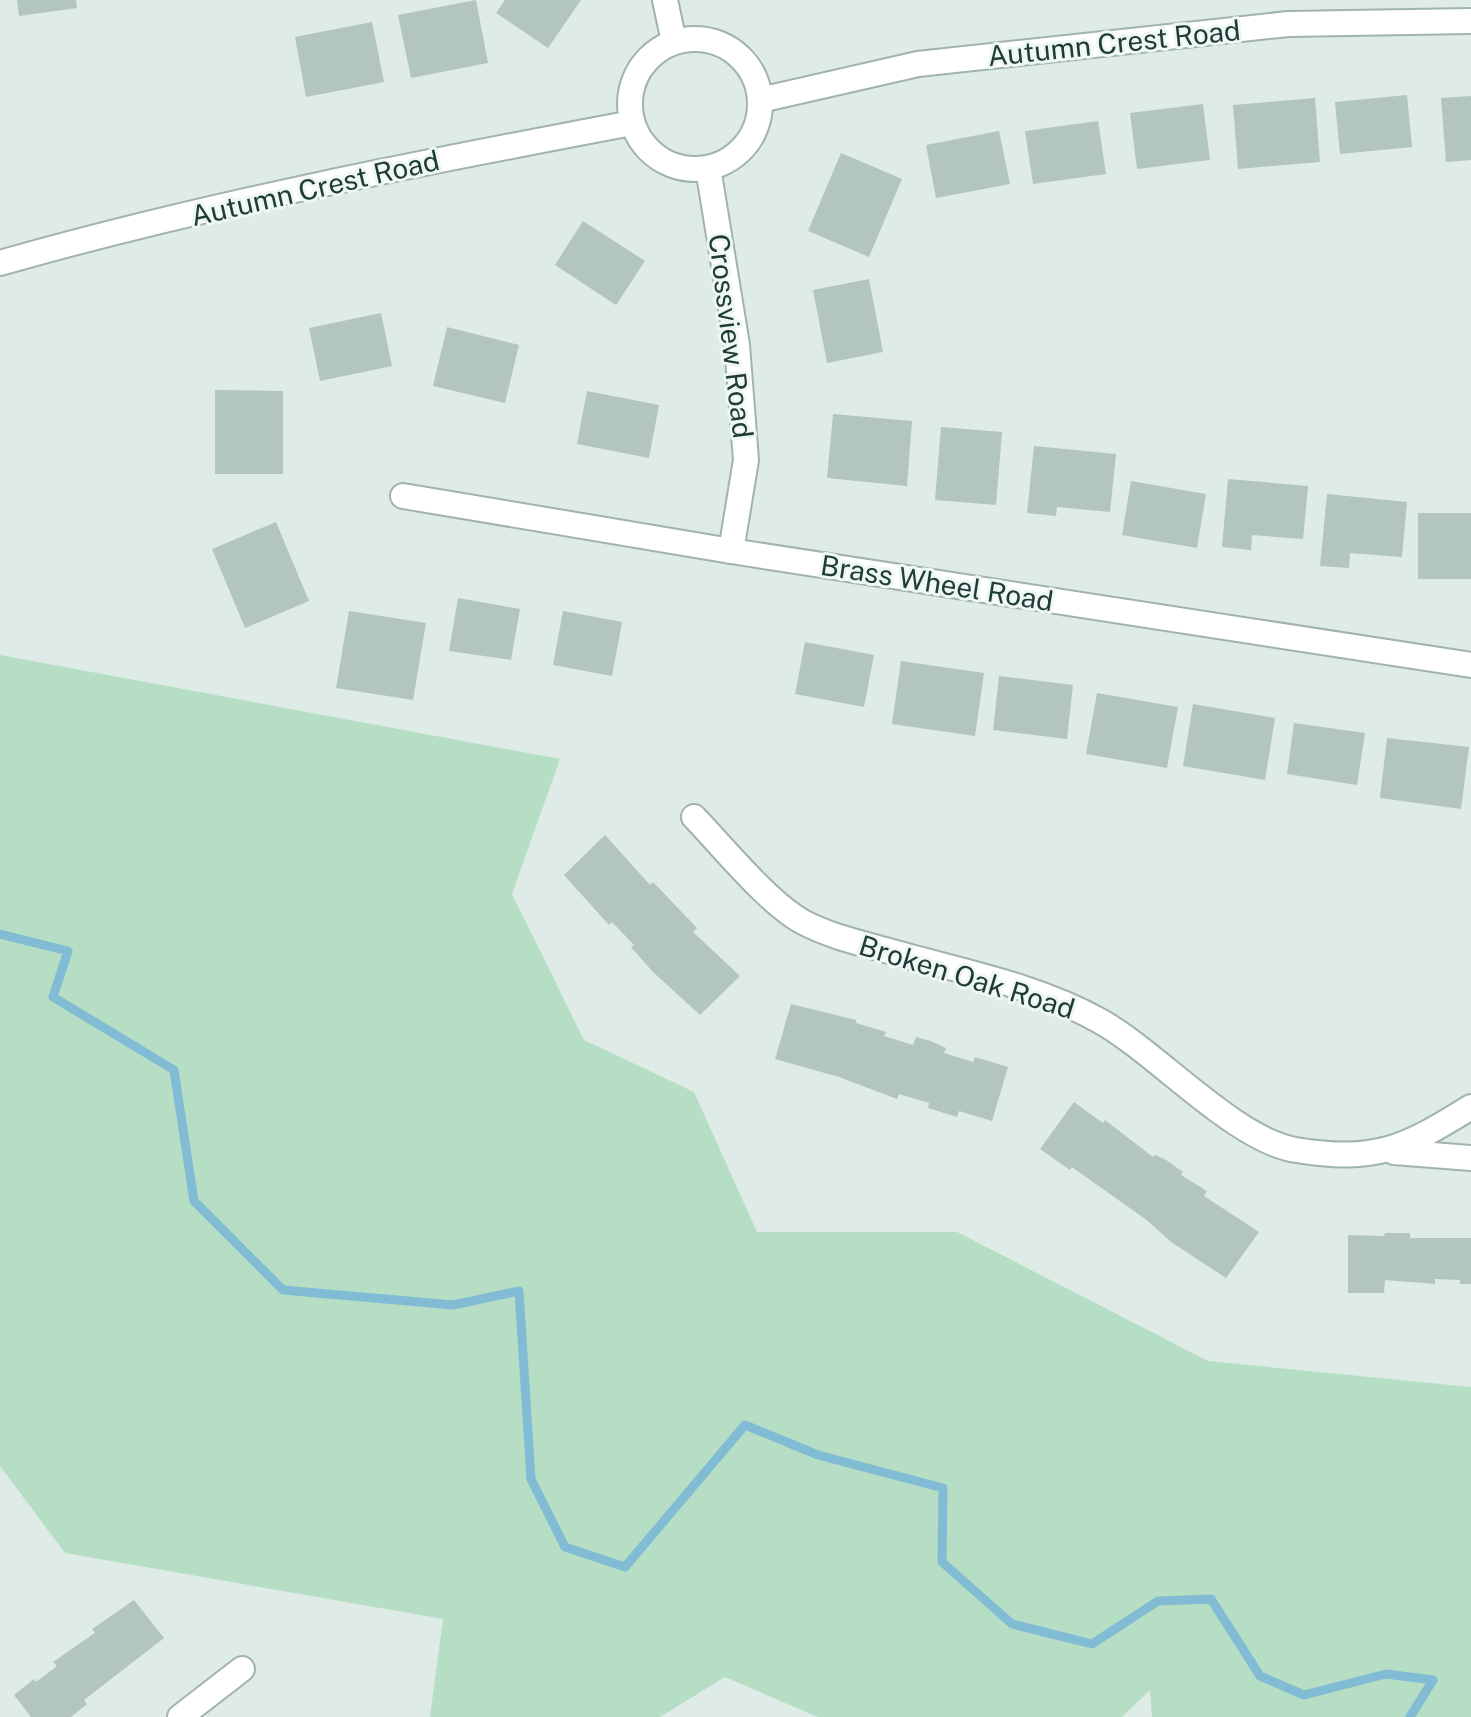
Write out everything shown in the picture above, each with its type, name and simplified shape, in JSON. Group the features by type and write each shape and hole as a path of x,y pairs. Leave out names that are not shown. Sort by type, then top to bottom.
{"street":[{"path":"665,0 674,42"},
{"name":"Autumn Crest Road","path":"760,100 933,62 1288,24 1471,21"},
{"path":"697,38 715,41 738,55 753,72 760,100 759,121 748,143 731,158 708,168 677,167 661,160 642,144 632,123 629,98 634,78 649,56 674,42 697,38"},
{"name":"Autumn Crest Road","path":"0,263 85,240 415,164 632,123"},
{"name":"Crossview Road","path":"708,168 737,345 746,460 731,551"},
{"name":"Brass Wheel Road","path":"403,496 731,551 1471,665"},
{"name":"Broken Oak Road","path":"694,817 801,921 840,938 1022,989 1102,1022 1254,1134 1292,1150 1345,1155 1388,1152 1422,1138 1471,1107"},
{"path":"1388,1152 1471,1158"},
{"path":"180,1717 242,1669"}],"green space":[{"path":"0,655 560,759 512,894 584,1040 694,1092 757,1232 957,1232 1208,1361 1471,1387 1471,1717 1152,1717 1150,1690 1122,1717 818,1717 725,1677 660,1717 430,1717 443,1619 65,1553 0,1466"}],"building":[{"path":"17,0 76,0 77,8 19,16"},
{"path":"476,0 488,63 411,78 398,15"},
{"path":"505,0 581,0 548,48 496,13"},
{"path":"372,22 384,82 306,97 295,37"},
{"path":"1407,95 1412,147 1340,154 1335,102"},
{"path":"1471,96 1471,160 1446,162 1441,98"},
{"path":"1315,98 1320,162 1238,169 1233,105"},
{"path":"1203,104 1210,160 1137,169 1130,113"},
{"path":"1098,121 1106,174 1033,184 1025,131"},
{"path":"999,131 1010,184 936,198 926,145"},
{"path":"841,153 902,179 869,257 808,231"},
{"path":"583,221 645,261 616,305 555,265"},
{"path":"869,279 883,352 827,363 813,290"},
{"path":"381,313 392,366 320,381 309,328"},
{"path":"447,327 519,345 505,403 433,386"},
{"path":"215,390 283,391 283,474 215,474"},
{"path":"587,391 659,405 649,458 577,444"},
{"path":"833,414 912,421 907,486 827,478"},
{"path":"941,427 1002,432 996,505 935,500"},
{"path":"1034,446 1116,454 1110,512 1057,507 1056,516 1027,513"},
{"path":"1228,479 1308,486 1303,539 1252,535 1251,550 1222,547"},
{"path":"1131,481 1206,494 1197,548 1122,535"},
{"path":"1327,494 1407,502 1402,557 1350,553 1349,568 1320,566"},
{"path":"1418,513 1471,513 1471,579 1418,579"},
{"path":"276,522 309,601 245,628 212,549"},
{"path":"458,598 520,609 511,660 449,651"},
{"path":"349,611 426,623 413,700 336,688"},
{"path":"563,611 622,622 612,676 553,665"},
{"path":"805,642 874,655 864,707 795,694"},
{"path":"901,661 984,673 975,736 892,724"},
{"path":"999,676 1073,685 1067,739 993,730"},
{"path":"1097,693 1178,707 1167,768 1086,754"},
{"path":"1193,704 1275,718 1265,780 1183,766"},
{"path":"1294,723 1365,733 1357,785 1287,774"},
{"path":"1387,738 1469,747 1461,809 1380,798"},
{"path":"605,835 650,885 653,882 697,928 693,932 740,976 700,1015 652,971 631,947 634,945 612,922 609,925 564,875"},
{"path":"791,1004 856,1020 856,1023 886,1032 884,1036 913,1045 916,1037 946,1048 944,1053 973,1062 975,1057 1008,1067 992,1121 959,1111 957,1117 928,1108 929,1103 899,1094 897,1099 839,1077 775,1059"},
{"path":"1074,1102 1103,1123 1105,1120 1153,1157 1166,1160 1183,1172 1181,1175 1207,1191 1204,1196 1259,1232 1226,1278 1171,1242 1148,1221 1072,1167 1070,1170 1040,1149"},
{"path":"1385,1233 1410,1233 1410,1238 1471,1238 1471,1284 1460,1284 1460,1280 1435,1279 1435,1284 1385,1280 1384,1293 1348,1293 1348,1235 1384,1236"},
{"path":"134,1600 164,1638 84,1700 87,1704 71,1717 31,1717 14,1695 57,1666 53,1662 95,1633 92,1629"}],"waterway":[{"path":"0,934 68,951 53,997 174,1070 194,1201 283,1290 453,1305 519,1291 531,1479 565,1547 625,1567 745,1425 818,1455 943,1488 942,1562 1012,1624 1092,1644 1158,1601 1211,1599 1260,1676 1304,1695 1386,1674 1433,1680 1410,1717"}]}
